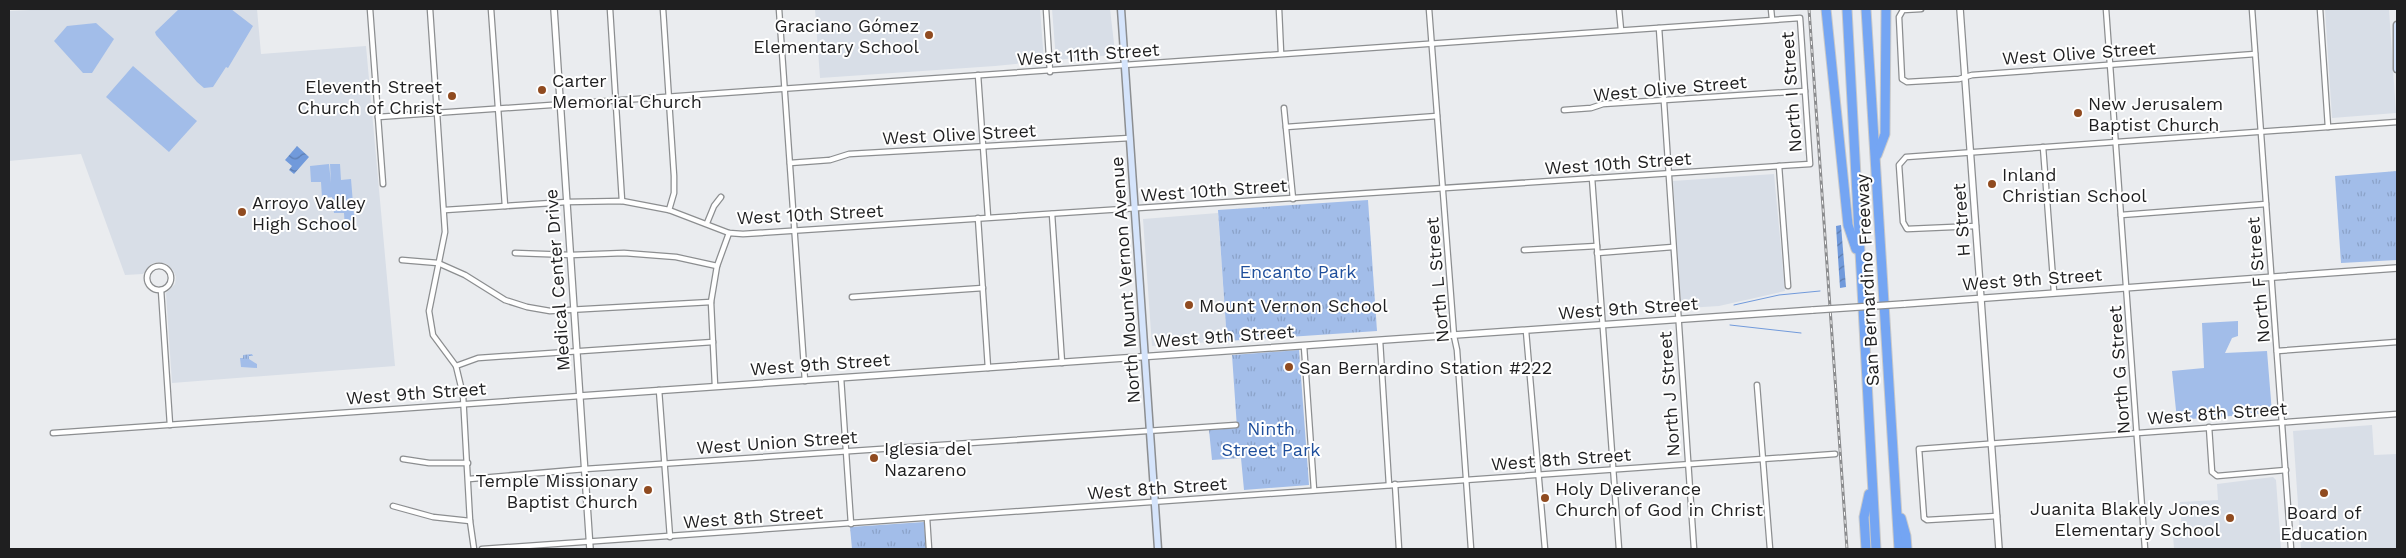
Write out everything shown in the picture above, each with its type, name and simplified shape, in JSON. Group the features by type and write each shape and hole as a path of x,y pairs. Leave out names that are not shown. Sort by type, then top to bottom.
{"highway":[{"path":"1826,9 1848,225 1860,261"},
{"name":"San Bernardino Freeway","path":"1847,9 1871,484 1876,549"},
{"name":"San Bernardino Freeway","path":"1866,9 1899,549"},
{"path":"1876,157 1885,134 1886,9"},
{"path":"1866,549 1864,517 1871,484"},
{"path":"1896,504 1906,536 1907,549"}],"main road":[{"name":"North Mount Vernon Avenue","path":"1121,9 1158,549"},
{"path":"2397,25 2397,69"}],"street":[{"path":"370,9 382,184"},
{"path":"430,9 445,232 429,311 433,334 456,366 465,404 470,521 474,549"},
{"path":"491,9 505,206"},
{"name":"Medical Center Drive","path":"554,9 590,549"},
{"path":"610,9 622,201"},
{"path":"662,9 674,192 670,210"},
{"path":"779,9 805,381"},
{"path":"1046,9 1050,72"},
{"path":"1279,9 1281,53"},
{"name":"North L Street","path":"1429,9 1471,549"},
{"path":"1619,9 1621,30"},
{"path":"1771,9 1772,19"},
{"name":"West Olive Street","path":"1921,9 1903,10 1899,17 1902,79 1907,82 2110,64 2255,54"},
{"name":"H Street","path":"1960,9 1999,549"},
{"name":"North G Street","path":"2106,9 2144,549"},
{"name":"North F Street","path":"2252,9 2291,549"},
{"path":"2320,9 2328,127"},
{"name":"West 11th Street","path":"378,117 1050,72 1281,53 1800,18"},
{"name":"North I Street","path":"1800,18 1810,164"},
{"name":"North J Street","path":"1659,28 1677,320 1694,549"},
{"path":"978,76 988,217"},
{"name":"West Olive Street","path":"1564,110 1591,108 1603,104 1805,91"},
{"path":"1284,108 1293,199"},
{"path":"1286,126 1437,116"},
{"path":"1976,226 1907,229 1903,222 1899,165 1906,157 2397,122"},
{"name":"West Olive Street","path":"790,163 830,160 849,154 1130,138"},
{"path":"2043,147 2054,292"},
{"name":"West 10th Street","path":"445,210 567,202 622,201 670,210 729,233 743,234 988,217 1135,210 1810,164"},
{"path":"1779,166 1788,286"},
{"path":"1592,178 1619,549"},
{"path":"707,223 714,206 721,197"},
{"path":"2121,215 2266,204"},
{"path":"1052,214 1062,363"},
{"path":"978,218 988,368"},
{"path":"715,386 711,302 717,266 729,233"},
{"path":"1524,250 1597,246"},
{"path":"1597,252 1673,247"},
{"path":"515,253 571,255 624,253 676,257 717,266"},
{"path":"402,260 438,263 465,275 505,300 527,307 550,311 711,302"},
{"path":"158,266 166,269 171,276 169,285 161,290 152,287 148,280 150,271 158,266"},
{"name":"West 9th Street","path":"53,433 1454,336 2397,268"},
{"path":"852,297 983,288"},
{"path":"161,290 170,425"},
{"path":"1526,330 1545,549"},
{"path":"1380,341 1399,549"},
{"path":"456,366 478,358 712,342"},
{"path":"2278,352 2397,342"},
{"path":"1304,346 1314,490"},
{"path":"841,378 851,524"},
{"path":"1757,385 1770,549"},
{"path":"659,390 670,537"},
{"name":"West 8th Street","path":"1997,516 1927,520 1924,518 1919,449 2397,414"},
{"name":"West Union Street","path":"469,479 664,463 1236,425"},
{"path":"2208,428 2212,472 2217,476 2286,470"},
{"name":"West 8th Street","path":"482,549 1835,454"},
{"path":"403,459 429,463 468,463"},
{"path":"393,506 433,517 470,521"},
{"path":"927,518 929,549"}],"shaded area":[{"name":"Arroyo Valley High School","path":"52,9 257,9 261,54 366,46 395,366 172,383 166,293 175,284 176,277 173,270 167,264 157,262 151,264 143,274 125,275 81,154 9,161 9,11"},
{"name":"Graciano Gómez Elementary School","path":"815,9 1040,9 1044,61 820,78"},
{"path":"1052,9 1110,9 1115,52 1113,55 1056,60"},
{"path":"2325,9 2389,9 2396,113 2332,118"},
{"path":"1774,174 1785,291 1719,306 1687,308 1681,305 1673,181"},
{"path":"1218,213 1227,341 1152,346 1143,219"},
{"path":"2372,425 2374,455 2397,454 2397,549 2301,549 2293,431"},
{"name":"Juanita Blakely Jones Elementary School","path":"2273,477 2276,480 2281,549 2174,549 2173,535 2182,534 2180,502 2218,500 2217,484"}],"green space":[{"path":"179,9 231,9 253,26 228,68 226,67 213,87 204,88 197,82 156,35 155,32"},
{"path":"96,23 114,39 92,73 83,73 54,41 67,26"},
{"path":"133,66 197,121 169,152 106,97"},
{"path":"329,164 331,183 330,164 340,164 341,180 351,179 355,228 345,229 344,213 334,213 332,197 322,198 321,182 311,182 310,166"},
{"path":"2397,171 2397,260 2341,263 2335,176"},
{"name":"Encanto Park","path":"1368,200 1377,331 1227,341 1218,210"},
{"path":"2238,321 2238,336 2232,338 2225,353 2267,351 2272,413 2177,420 2172,371 2204,368 2202,323"},
{"name":"Ninth Street Park","path":"1299,350 1309,485 1244,490 1241,458 1212,460 1209,430 1237,428 1232,355"},
{"path":"252,354 253,356 249,356 249,359 257,364 257,368 241,367 240,358 243,358 243,355"},
{"path":"924,522 926,549 852,549 850,527"}],"water":[{"path":"297,146 309,157 294,174 289,170 292,166 285,160"},
{"path":"1841,225 1846,287 1840,288 1836,226"}],"waterway":[{"path":"1734,305 1779,295 1820,291"},
{"path":"1730,325 1801,333"}],"railway":[{"path":"1809,9 1847,549"}],"place":[{"name":"Graciano Gómez Elementary School","path":"929,35"},
{"name":"Carter Memorial Church","path":"542,90"},
{"name":"Eleventh Street Church of Christ","path":"452,96"},
{"name":"New Jerusalem Baptist Church","path":"2078,113"},
{"name":"Inland Christian School","path":"1992,184"},
{"name":"Arroyo Valley High School","path":"242,212"},
{"name":"Mount Vernon School","path":"1189,305"},
{"name":"San Bernardino Station #222","path":"1289,367"},
{"name":"Iglesia del Nazareno","path":"874,458"},
{"name":"Temple Missionary Baptist Church","path":"648,490"},
{"name":"Board of Education","path":"2324,493"},
{"name":"Holy Deliverance Church of God in Christ","path":"1545,498"},
{"name":"Juanita Blakely Jones Elementary School","path":"2230,518"}]}
